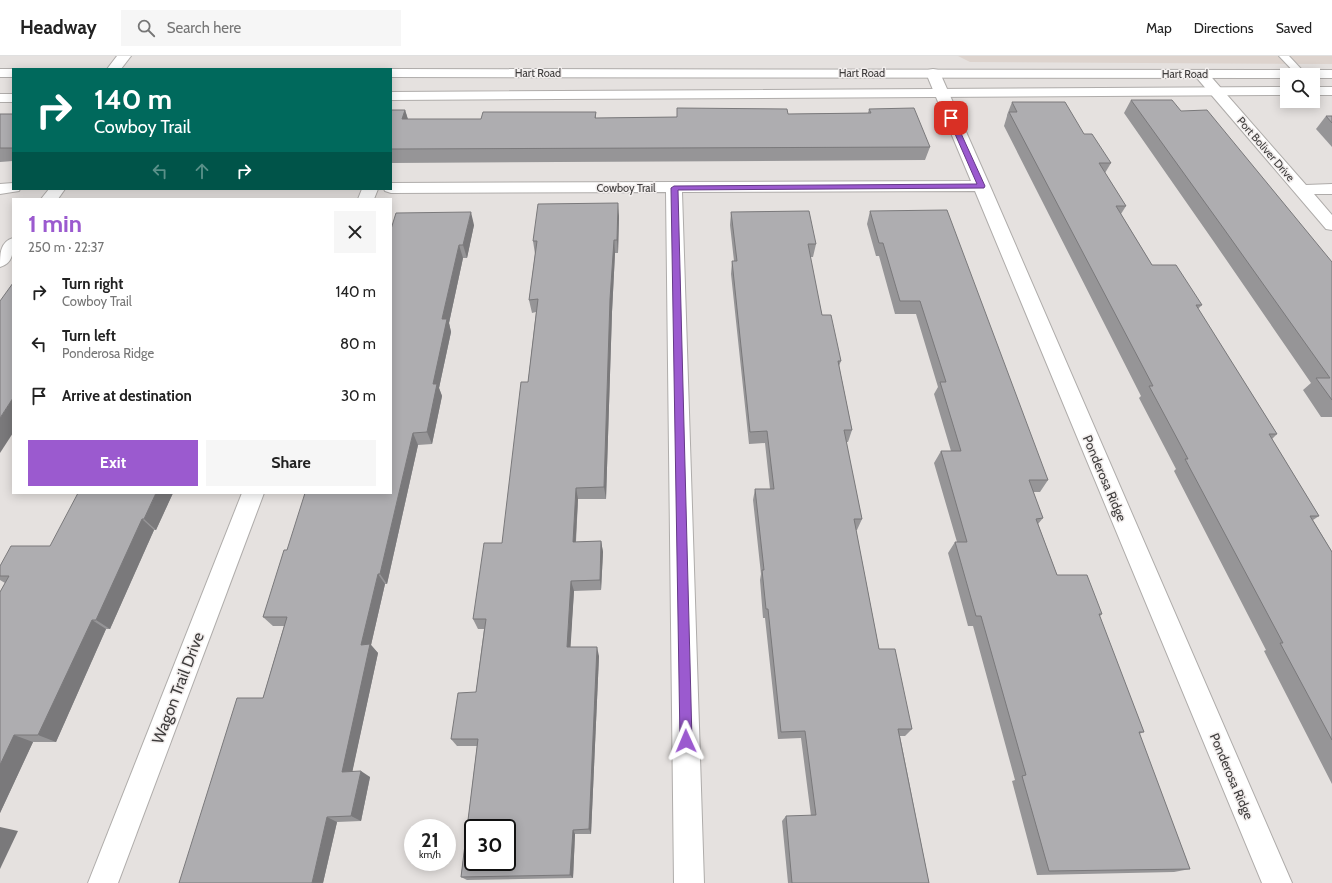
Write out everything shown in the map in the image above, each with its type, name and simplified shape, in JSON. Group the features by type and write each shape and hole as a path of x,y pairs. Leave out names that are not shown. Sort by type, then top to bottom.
{"street":[{"path":"115,68 124,56"},
{"path":"0,74 12,73"},
{"name":"Hart Road","path":"392,73 934,76 1280,74"},
{"name":"Port Boliver Drive","path":"1201,74 1332,225"},
{"name":"Hart Road","path":"1320,74 1332,74"},
{"name":"Hart Road","path":"392,96 934,76 1215,91 1280,91"},
{"name":"Ponderosa Ridge","path":"934,76 1277,883"},
{"path":"1320,91 1332,91"},
{"path":"0,98 12,98"},
{"name":"Cowboy Trail","path":"392,188 982,186"},
{"path":"0,189 12,188"},
{"path":"674,188 689,883"},
{"path":"1302,190 1332,189"},
{"path":"50,198 56,190"},
{"path":"0,261 12,245"},
{"name":"Wagon Trail Drive","path":"103,883 253,494"}],"lane":[{"path":"1284,56 1295,68"}],"shaded area":[{"path":"958,56 1332,56 1332,64 970,62"}],"building":[{"path":"1131,100 1172,100 1181,111 1207,110 1332,262 1332,400 1316,378 1330,378"},
{"path":"1012,102 1065,102 1084,134 1092,134 1111,163 1099,163 1126,206 1116,206 1152,265 1176,265 1202,305 1196,305 1277,434 1269,434 1319,516 1310,516 1332,552 1332,740 1280,643 1283,643 1185,459 1188,459 1149,386 1153,386 1009,112 1017,112"},
{"path":"677,108 787,109 788,114 871,113 869,109 914,108 930,147 392,149 392,110 405,110 402,119 481,119 483,112 596,112 595,118 677,117"},
{"path":"0,114 12,114 12,148 0,148"},
{"path":"1326,116 1332,116 1332,123"},
{"path":"618,203 617,240 614,240 610,299 604,487 576,488 573,542 601,541 600,580 571,581 567,647 597,647 589,829 573,830 570,875 461,877 464,853 464,871 516,871 516,819 468,819 478,739 451,739 458,693 476,692 486,619 473,619 484,543 502,543 521,382 528,382 538,299 529,300 537,241 533,241 538,204"},
{"path":"947,210 1048,480 1029,480 1043,518 1036,519 1057,575 1087,575 1102,614 1099,614 1144,732 1139,732 1190,869 1049,871 1022,776 1026,775 981,616 976,616 955,542 967,542 941,451 961,451 940,382 946,382 920,301 900,301 883,243 879,243 870,211"},
{"path":"809,211 816,244 808,244 822,315 831,315 841,361 838,361 852,430 844,430 862,519 854,519 879,649 895,649 912,729 898,729 929,883 792,883 786,816 816,815 805,731 781,732 768,609 766,609 762,570 764,570 755,489 774,489 767,431 750,432 732,261 737,261 731,212"},
{"path":"471,212 463,245 459,245 442,319 447,319 433,384 437,384 427,432 413,433 380,574 378,574 361,645 370,644 342,772 361,771 351,816 327,817 312,883 179,883 237,698 263,698 287,617 263,617 284,550 287,550 305,494 392,494 392,226 396,213"},
{"path":"12,284 12,400 0,418 0,301"},
{"path":"77,494 156,494 144,519 142,519 96,620 92,620 38,735 14,735 0,765 0,592 9,576 0,576 0,566 11,546 50,546"}],"route":[{"path":"686,741 674,188 982,186 951,118"}]}
